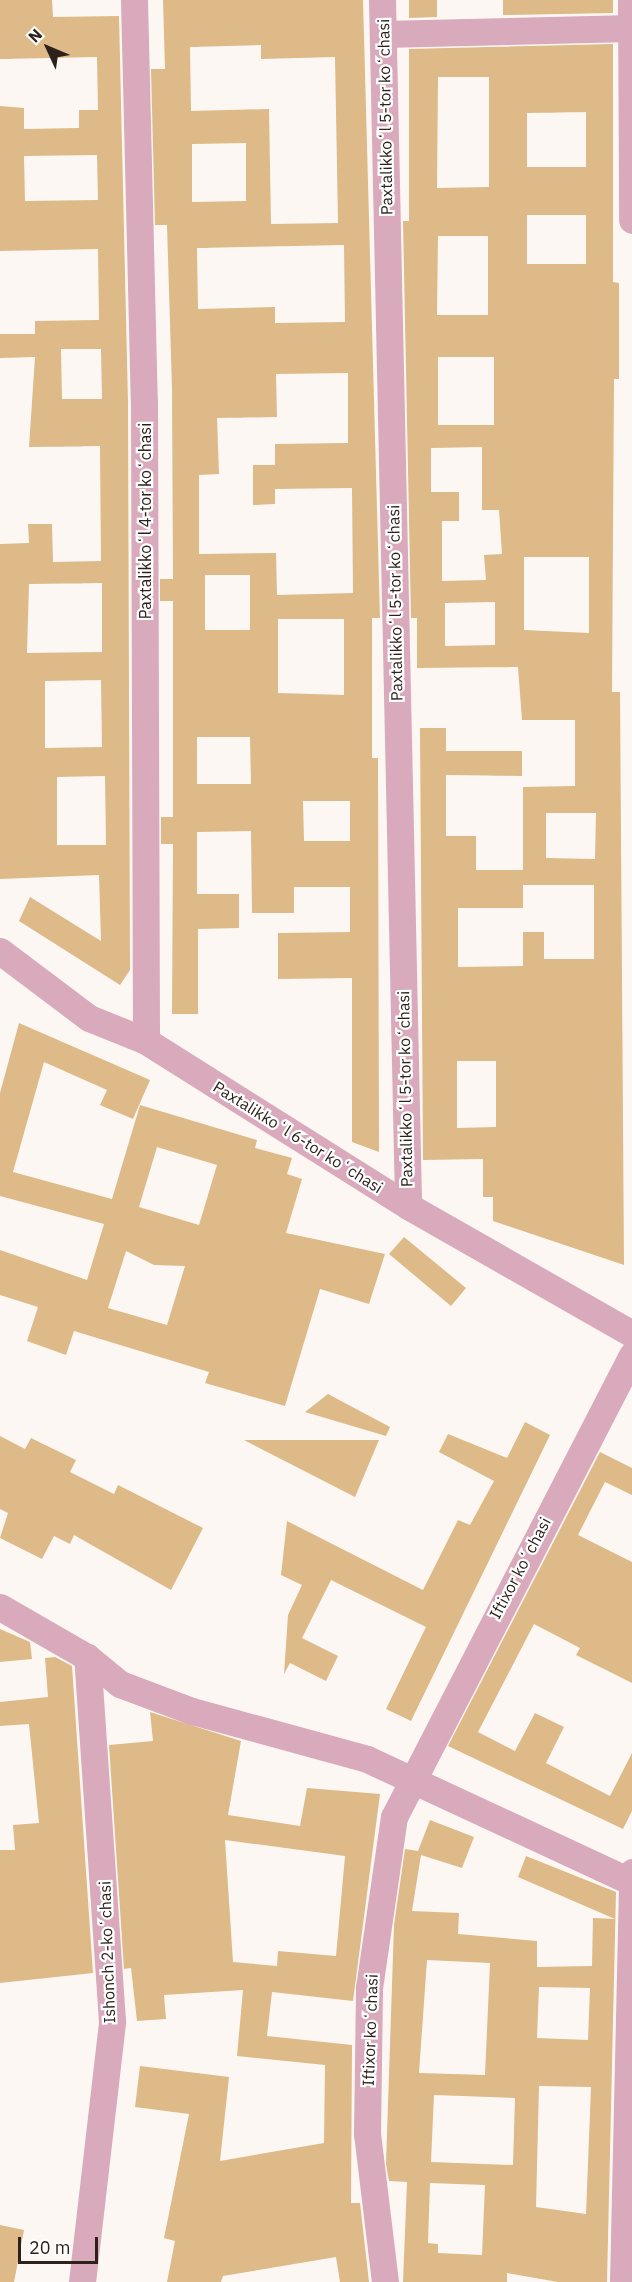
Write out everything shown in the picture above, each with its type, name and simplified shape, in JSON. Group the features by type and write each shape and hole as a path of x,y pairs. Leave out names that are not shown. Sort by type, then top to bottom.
{"street":[{"name":"Paxtalikkoʻl 4-tor koʻchasi","path":"134,0 144,403 146,1041"},
{"name":"Paxtalikkoʻl 5-tor koʻchasi","path":"382,0 408,1206"},
{"path":"630,0 632,220"},
{"path":"383,34 631,28"},
{"name":"Paxtalikkoʻl 6-tor koʻchasi","path":"0,951 88,1018 146,1041 408,1206 632,1334"},
{"name":"Iftixor koʻchasi","path":"385,2282 367,2134 369,1988 394,1817 409,1781 632,1355"},
{"path":"0,1607 87,1657 120,1684 192,1711 367,1759 409,1781 631,1878 623,2282"},
{"name":"Ishonch 2-koʻchasi","path":"82,2282 112,2021 87,1657"}],"building":[{"path":"0,0 52,0 53,17 119,16 128,403 130,970 120,985 19,921 30,897 101,941 99,875 0,879 0,544 29,543 28,524 52,524 53,562 101,561 100,446 29,447 35,357 0,358 0,334 35,334 35,321 99,320 98,249 0,251 0,106 24,108 24,129 79,128 79,110 98,110 97,57 0,59","holes":["97,155 98,200 25,201 24,156","61,349 101,349 102,399 62,399","102,583 102,652 27,653 29,584","101,680 102,747 45,748 45,681","105,776 106,845 57,845 57,777"]},
{"path":"163,0 363,0 380,618 372,618 372,758 378,758 379,1152 352,1142 352,978 278,979 278,933 350,932 350,887 294,887 294,913 252,913 251,831 197,832 197,894 239,894 239,928 198,929 198,1014 172,1014 173,844 161,844 161,817 173,817 173,601 160,601 160,579 173,579 172,389 167,225 155,225 151,69 165,69","holes":["261,45 261,59 335,57 338,223 271,224 269,109 191,111 190,47","246,143 246,201 192,202 192,144","344,245 345,322 275,323 275,307 198,309 197,248","348,373 348,443 275,444 275,465 253,465 253,505 275,504 275,489 352,488 353,593 277,595 276,553 199,554 199,475 219,474 217,418 277,417 276,374","205,575 250,575 250,630 205,630","278,619 344,619 344,695 278,693","197,737 250,737 251,784 197,784","303,801 350,801 350,841 304,841"]},
{"path":"409,0 437,0 437,17 409,18"},
{"path":"503,0 613,0 613,13 503,15"},
{"path":"613,44 613,282 619,283 619,379 614,379 612,692 620,692 624,1265 493,1221 493,1197 483,1197 483,1159 423,1160 420,728 446,728 446,751 522,751 522,776 446,775 446,836 476,836 476,870 523,870 523,787 575,786 575,720 522,720 518,667 417,668 417,618 411,618 403,221 409,221 409,49","holes":["438,77 489,77 489,187 437,188","586,112 586,167 527,167 527,113","527,215 586,215 586,264 527,264","438,236 488,236 488,315 437,315","438,357 494,357 494,425 438,425","482,447 482,510 499,510 502,554 484,555 486,580 442,581 442,521 459,521 459,492 431,492 431,448","524,557 589,557 589,633 524,630","495,602 495,645 445,646 445,603","546,813 596,813 595,859 546,858","523,885 594,885 594,959 544,959 544,932 523,932 523,966 458,967 458,908 523,908","457,1061 496,1061 496,1127 457,1128"]},
{"path":"19,1023 150,1080 133,1119 100,1105 107,1090 44,1062 13,1172 112,1199 140,1105 257,1140 255,1148 292,1158 287,1174 302,1179 286,1233 385,1254 369,1304 320,1289 285,1406 205,1383 209,1372 74,1331 66,1355 27,1341 38,1307 0,1295 0,1250 87,1280 104,1224 0,1196 0,1093","holes":["157,1147 217,1165 199,1225 139,1207","126,1251 154,1265 185,1266 167,1325 108,1308"]},
{"path":"404,1237 466,1288 451,1306 389,1254"},
{"path":"328,1394 390,1427 386,1436 305,1412"},
{"path":"525,1422 550,1435 411,1721 386,1709 426,1627 331,1580 302,1638 338,1656 326,1681 290,1663 284,1674 288,1615 302,1585 281,1575 287,1521 423,1590 458,1520 470,1525 494,1481 439,1452 448,1434 507,1458"},
{"path":"0,1436 25,1449 31,1438 76,1460 70,1472 114,1494 118,1485 203,1528 171,1590 74,1535 70,1544 54,1536 42,1559 0,1538 8,1513 0,1509"},
{"path":"244,1440 379,1440 355,1497"},
{"path":"600,1452 632,1468 632,1495 605,1482 578,1535 632,1562 632,1683 576,1655 580,1648 534,1624 478,1732 515,1751 535,1713 564,1727 546,1763 610,1796 632,1753 632,1811 623,1829 448,1746"},
{"path":"0,1629 30,1642 32,1659 0,1662"},
{"path":"55,1657 72,1666 93,1973 0,1983 0,1850 15,1850 13,1825 39,1823 29,1724 0,1726 0,1702 48,1697 45,1658"},
{"path":"150,1712 241,1741 228,1815 300,1826 307,1788 380,1794 353,2001 272,1992 267,2036 352,2045 351,2203 360,2203 369,2282 340,2282 336,2257 223,2276 221,2282 167,2282 175,2241 164,2238 189,2114 135,2107 140,2066 229,2077 220,2161 324,2143 325,2065 237,2056 243,1990 164,1995 166,2019 137,2021 131,1968 124,1969 109,1745 153,1741","holes":["225,1840 345,1856 336,1956 278,1951 277,1966 233,1962"]},
{"path":"430,1820 474,1837 462,1868 421,1855 412,1911 459,1913 458,1934 537,1941 537,1967 592,1966 593,1918 615,1919 518,1877 526,1856 616,1892 607,2282 558,2282 507,2273 507,2282 403,2282 407,2182 389,2181 386,2164 394,1925 405,1849 418,1851","holes":["427,1960 490,1963 485,2075 419,2073","539,1987 590,1988 588,2040 537,2038","539,2086 591,2087 586,2214 536,2207","434,2095 515,2098 513,2165 431,2162","430,2183 485,2185 482,2255 438,2253 438,2244 428,2243"]},
{"path":"0,2225 24,2230 14,2282 0,2282"}]}
